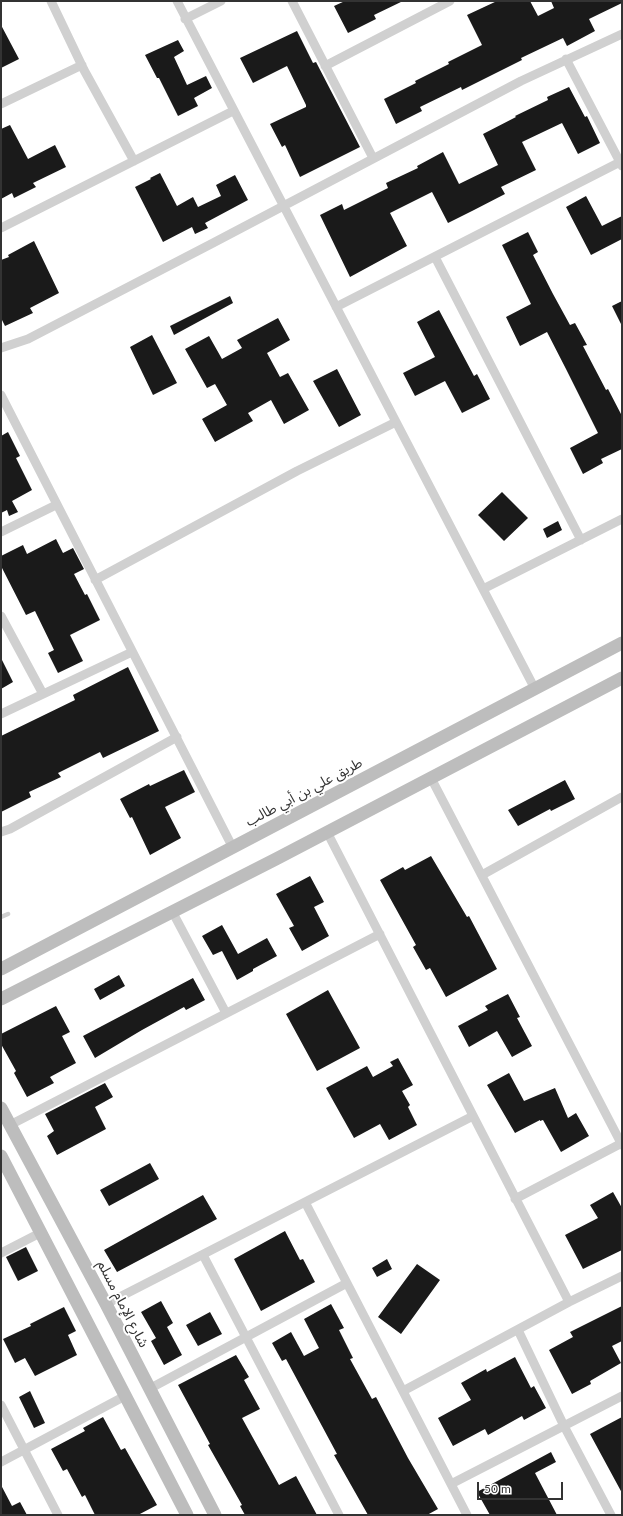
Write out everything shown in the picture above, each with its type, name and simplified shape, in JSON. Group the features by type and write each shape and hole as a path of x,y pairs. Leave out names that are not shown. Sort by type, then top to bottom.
{"main road":[{"name":"طريق علي بن أبي طالب","path":"1,969 622,643"},
{"path":"1,999 328,832 622,678"},
{"name":"شارع الإمام مسلم","path":"1,1108 106,1304 215,1515"},
{"path":"1,1156 187,1515"}],"street":[{"path":"51,1 82,65 134,161"},
{"path":"177,1 535,689"},
{"path":"186,19 221,1"},
{"path":"292,1 373,158"},
{"path":"325,66 450,1"},
{"path":"1,348 28,339 521,80 622,34"},
{"path":"336,308 621,164 566,59"},
{"path":"1,104 82,65"},
{"path":"1,228 234,111"},
{"path":"436,257 581,540"},
{"path":"1,395 233,848"},
{"path":"95,580 297,471 396,422"},
{"path":"1,532 56,505"},
{"path":"483,589 622,519"},
{"path":"1,616 43,694"},
{"path":"1,714 132,652"},
{"path":"1,832 10,830 177,737"},
{"path":"431,778 622,1144 516,1198"},
{"path":"482,875 622,796"},
{"path":"328,832 569,1302"},
{"path":"172,911 226,1013"},
{"path":"10,1124 380,934"},
{"path":"106,1304 473,1116"},
{"path":"305,1202 467,1515"},
{"path":"1,1253 40,1233"},
{"path":"203,1255 339,1515"},
{"path":"403,1391 569,1302 622,1276"},
{"path":"149,1389 347,1283"},
{"path":"518,1330 564,1426 611,1515"},
{"path":"1,1462 126,1396"},
{"path":"451,1484 622,1396"},
{"path":"1,1404 58,1515"}],"lane":[{"path":"1,918 8,914"}],"building":[{"path":"345,1 403,1 374,15 376,19 348,33 334,6"},
{"path":"497,1 530,1 538,16 554,8 551,1 622,1 622,3 589,19 595,31 567,46 563,38 521,58 522,60 462,90 461,87 420,107 422,111 396,124 384,99 449,64 448,62 482,45 467,15"},
{"path":"1,25 19,59 1,68"},
{"path":"297,31 313,63 316,62 360,147 300,177 285,145 282,147 270,124 306,107 287,66 253,83 240,58"},
{"path":"178,40 184,51 174,57 187,85 206,76 212,88 194,98 198,106 178,116 159,78 157,78 145,55"},
{"path":"569,87 585,117 587,116 600,143 578,154 562,123 522,142 536,170 501,187 505,194 448,223 432,192 390,213 407,246 350,277 320,215 342,204 344,210 388,188 386,183 418,168 417,166 443,152 459,184 498,165 483,134 548,100 547,97"},
{"path":"10,125 28,159 55,145 66,167 33,183 36,187 14,198 12,193 1,199 1,129"},
{"path":"160,173 177,206 193,197 198,207 221,196 216,185 235,175 248,200 205,223 208,228 195,234 192,227 163,242 135,187"},
{"path":"586,196 602,226 622,216 622,239 591,255 566,207"},
{"path":"528,232 538,252 533,255 570,325 575,323 587,345 583,346 606,390 608,389 622,416 622,449 601,459 603,463 583,474 570,448 598,433 547,332 520,346 506,317 531,304 502,245"},
{"path":"34,241 59,293 30,308 33,313 5,326 1,318 1,260 9,257 8,255"},
{"path":"230,296 233,303 174,335 170,326"},
{"path":"622,301 622,326 612,306"},
{"path":"439,310 474,376 477,374 490,399 462,413 445,381 415,396 403,373 435,357 417,322"},
{"path":"278,318 290,340 267,353 280,377 288,373 309,410 284,424 271,400 248,413 253,421 215,442 202,419 227,405 215,384 207,388 185,349 209,336 222,359 242,348 237,340"},
{"path":"152,335 177,383 153,395 130,347"},
{"path":"337,369 361,415 339,427 313,381"},
{"path":"8,432 20,456 16,458 32,490 12,501 18,512 9,516 7,510 1,513 1,436"},
{"path":"502,492 528,518 504,541 478,515"},
{"path":"558,521 562,530 547,538 543,529"},
{"path":"56,539 63,553 73,548 84,569 74,574 85,595 87,594 100,620 70,635 83,661 58,673 48,653 54,650 35,611 26,615 1,566 1,556 23,545 27,554"},
{"path":"1,658 13,682 1,689"},
{"path":"128,667 159,731 103,758 100,752 58,773 61,777 29,792 31,797 1,812 1,736 75,700 73,695"},
{"path":"184,770 195,792 165,807 181,838 150,855 132,817 130,818 120,799 149,784 150,786"},
{"path":"565,780 575,799 551,811 550,809 518,826 508,810"},
{"path":"431,856 467,917 469,916 497,969 446,997 430,968 426,970 413,947 416,945 380,880 403,867 405,870"},
{"path":"310,876 324,902 314,907 329,936 302,951 289,928 294,926 276,894"},
{"path":"222,925 238,954 267,938 277,956 253,969 253,971 237,980 222,951 213,955 202,936"},
{"path":"119,975 125,986 100,1000 94,989"},
{"path":"193,978 205,1000 186,1010 184,1007 95,1058 83,1036"},
{"path":"328,990 360,1048 317,1071 286,1014"},
{"path":"508,994 520,1017 517,1018 532,1046 512,1057 497,1031 469,1047 458,1026 488,1010 485,1006"},
{"path":"56,1006 70,1032 62,1036 76,1063 50,1077 54,1083 27,1097 14,1073 16,1071 1,1044 1,1034"},
{"path":"398,1058 413,1085 402,1091 410,1105 408,1107 417,1125 389,1140 380,1124 354,1138 326,1088 367,1066 373,1077 393,1066 390,1062"},
{"path":"509,1073 524,1101 555,1088 568,1118 576,1113 589,1136 561,1152 543,1120 540,1120 515,1133 487,1085"},
{"path":"105,1083 113,1097 95,1107 106,1129 57,1155 47,1136 54,1131 45,1114"},
{"path":"150,1163 159,1179 109,1206 100,1190"},
{"path":"613,1192 622,1208 622,1250 583,1269 565,1235 598,1218 590,1205"},
{"path":"203,1195 217,1219 117,1272 104,1250"},
{"path":"285,1231 300,1260 303,1259 315,1282 261,1311 234,1259"},
{"path":"26,1247 38,1271 18,1281 6,1257"},
{"path":"387,1259 392,1269 377,1277 372,1268"},
{"path":"417,1264 440,1280 401,1334 378,1317"},
{"path":"161,1301 173,1323 167,1327 182,1355 164,1365 151,1341 156,1338 141,1312"},
{"path":"331,1304 344,1328 339,1330 353,1358 350,1359 372,1399 376,1397 408,1458 438,1509 427,1515 368,1515 334,1455 337,1454 286,1359 282,1361 272,1343 291,1332 304,1356 319,1348 304,1319"},
{"path":"622,1306 622,1341 612,1346 621,1363 590,1381 591,1384 572,1394 549,1350 573,1337 570,1332"},
{"path":"64,1307 76,1331 68,1335 77,1355 35,1376 25,1358 15,1363 3,1339 31,1326 30,1324"},
{"path":"210,1312 222,1334 198,1346 186,1325"},
{"path":"236,1355 249,1377 244,1380 260,1409 242,1418 279,1485 296,1476 317,1515 245,1515 240,1506 242,1505 208,1445 210,1444 178,1385"},
{"path":"515,1357 531,1388 534,1386 546,1408 524,1420 522,1416 488,1435 485,1429 453,1446 438,1418 471,1400 461,1383 486,1369 487,1372"},
{"path":"30,1391 45,1423 34,1428 19,1397"},
{"path":"103,1417 121,1450 125,1448 157,1505 138,1515 95,1515 85,1495 82,1497 67,1469 63,1471 51,1449 85,1431 83,1428"},
{"path":"622,1417 622,1493 590,1434"},
{"path":"551,1452 556,1462 535,1473 557,1515 490,1515 477,1492"},
{"path":"1,1485 12,1506 20,1502 27,1515 1,1515"}]}
